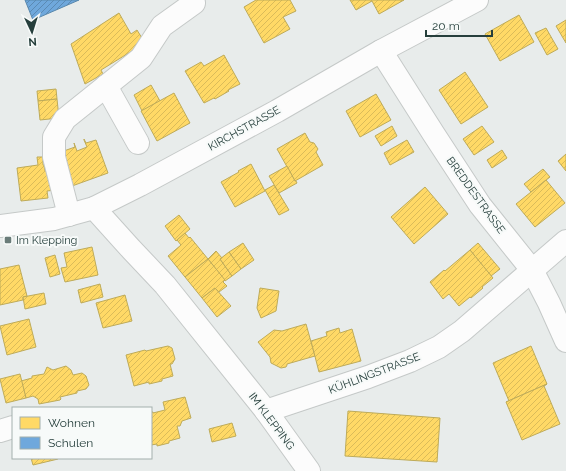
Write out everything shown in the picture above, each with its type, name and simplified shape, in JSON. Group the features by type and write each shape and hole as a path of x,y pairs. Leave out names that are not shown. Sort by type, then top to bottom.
{"street":[{"name":"KIRCHSTRASSE","path":"0,226 54,219 94,208 140,185 381,51 477,0"},
{"path":"69,215 54,157 54,138 65,119 141,58 162,26 194,3"},
{"name":"BREDDESTRASSE","path":"381,51 432,133 480,205 532,270 566,341"},
{"path":"106,86 138,143"},
{"name":"IM KLEPPING","path":"94,208 165,285 266,411 309,471"},
{"name":"KÜHLINGSTRASSE","path":"266,411 382,372 439,347 462,330 566,241"},
{"path":"0,431 12,427"}],"building: Wohnen":[{"path":"256,0 290,0 296,11 283,17 290,29 264,43 244,7"},
{"path":"350,0 404,0 379,14 372,1 356,10"},
{"path":"119,13 131,34 137,30 145,43 101,70 103,74 85,84 71,44"},
{"path":"519,15 534,42 500,61 485,34"},
{"path":"566,20 566,43 556,26"},
{"path":"546,28 558,49 547,55 535,33"},
{"path":"224,55 240,84 215,99 214,98 204,103 185,71 201,62 204,66"},
{"path":"465,72 488,107 461,124 439,90"},
{"path":"151,85 160,101 142,111 134,95"},
{"path":"56,89 57,99 38,101 37,91"},
{"path":"174,93 190,123 157,141 141,111"},
{"path":"376,94 391,120 360,137 346,111"},
{"path":"57,99 59,118 40,120 38,101"},
{"path":"392,126 397,136 381,146 375,136"},
{"path":"482,126 494,142 474,155 463,139"},
{"path":"305,133 310,142 314,143 318,149 316,152 323,165 295,181 277,149"},
{"path":"84,139 86,143 96,140 108,173 72,186 61,152 75,147 74,143 77,151 87,147"},
{"path":"407,140 414,152 390,165 384,153"},
{"path":"502,150 507,158 492,168 487,160"},
{"path":"566,154 566,171 558,161"},
{"path":"37,157 43,157 45,171 54,170 56,190 47,191 48,198 21,201 17,168 38,165"},
{"path":"251,164 265,191 235,207 221,182"},
{"path":"287,166 297,183 279,193 269,176"},
{"path":"543,169 550,177 531,192 524,184"},
{"path":"546,180 565,203 535,227 516,204"},
{"path":"274,185 289,210 279,215 265,190"},
{"path":"425,187 448,214 414,244 391,217"},
{"path":"179,215 190,229 176,241 165,226"},
{"path":"185,233 208,259 185,277 168,256 181,245 177,240"},
{"path":"243,243 254,260 241,269 229,252"},
{"path":"478,243 500,269 491,276 470,250"},
{"path":"92,247 98,275 65,282 61,268 67,267 64,253"},
{"path":"470,250 493,278 471,298 470,297 459,306 449,294 443,299 430,282"},
{"path":"216,251 222,258 220,259 232,276 225,281 208,259"},
{"path":"229,252 241,269 232,276 220,259"},
{"path":"55,255 60,274 50,277 45,258"},
{"path":"208,259 225,280 223,282 227,286 219,292 215,288 202,298 185,277"},
{"path":"19,265 27,296 23,297 23,300 0,305 0,269"},
{"path":"100,284 103,297 81,303 78,290"},
{"path":"215,288 231,306 217,317 202,298"},
{"path":"260,288 279,291 276,311 261,318 257,308"},
{"path":"44,293 46,304 25,309 23,297"},
{"path":"125,295 132,321 103,328 96,303"},
{"path":"29,319 36,347 7,355 0,326"},
{"path":"306,324 315,356 287,364 286,367 281,368 271,363 270,357 258,342 274,330 282,331"},
{"path":"339,328 340,333 352,329 361,361 319,372 311,341 327,336 326,332"},
{"path":"168,346 172,348 175,359 172,364 170,364 173,376 162,379 162,381 149,384 149,382 134,386 126,355"},
{"path":"531,346 547,384 509,401 493,363"},
{"path":"66,366 71,370 73,375 82,373 86,376 89,385 86,389 60,397 60,400 39,404 38,399 33,396 26,398 21,381 32,378 32,376 44,374 47,367 53,370"},
{"path":"20,374 26,398 6,403 0,379"},
{"path":"547,384 544,386 560,424 522,440 506,402"},
{"path":"185,397 191,418 182,421 180,426 177,426 180,438 157,446 157,444 152,445 152,412 165,410 163,402"},
{"path":"348,411 440,418 437,462 345,456"},
{"path":"232,423 236,436 212,442 209,429"},
{"path":"31,459 58,459 33,465"}],"building: Schulen":[{"path":"25,0 79,0 33,20"}],"place":[{"name":"Im Klepping","path":"8,240"}]}
